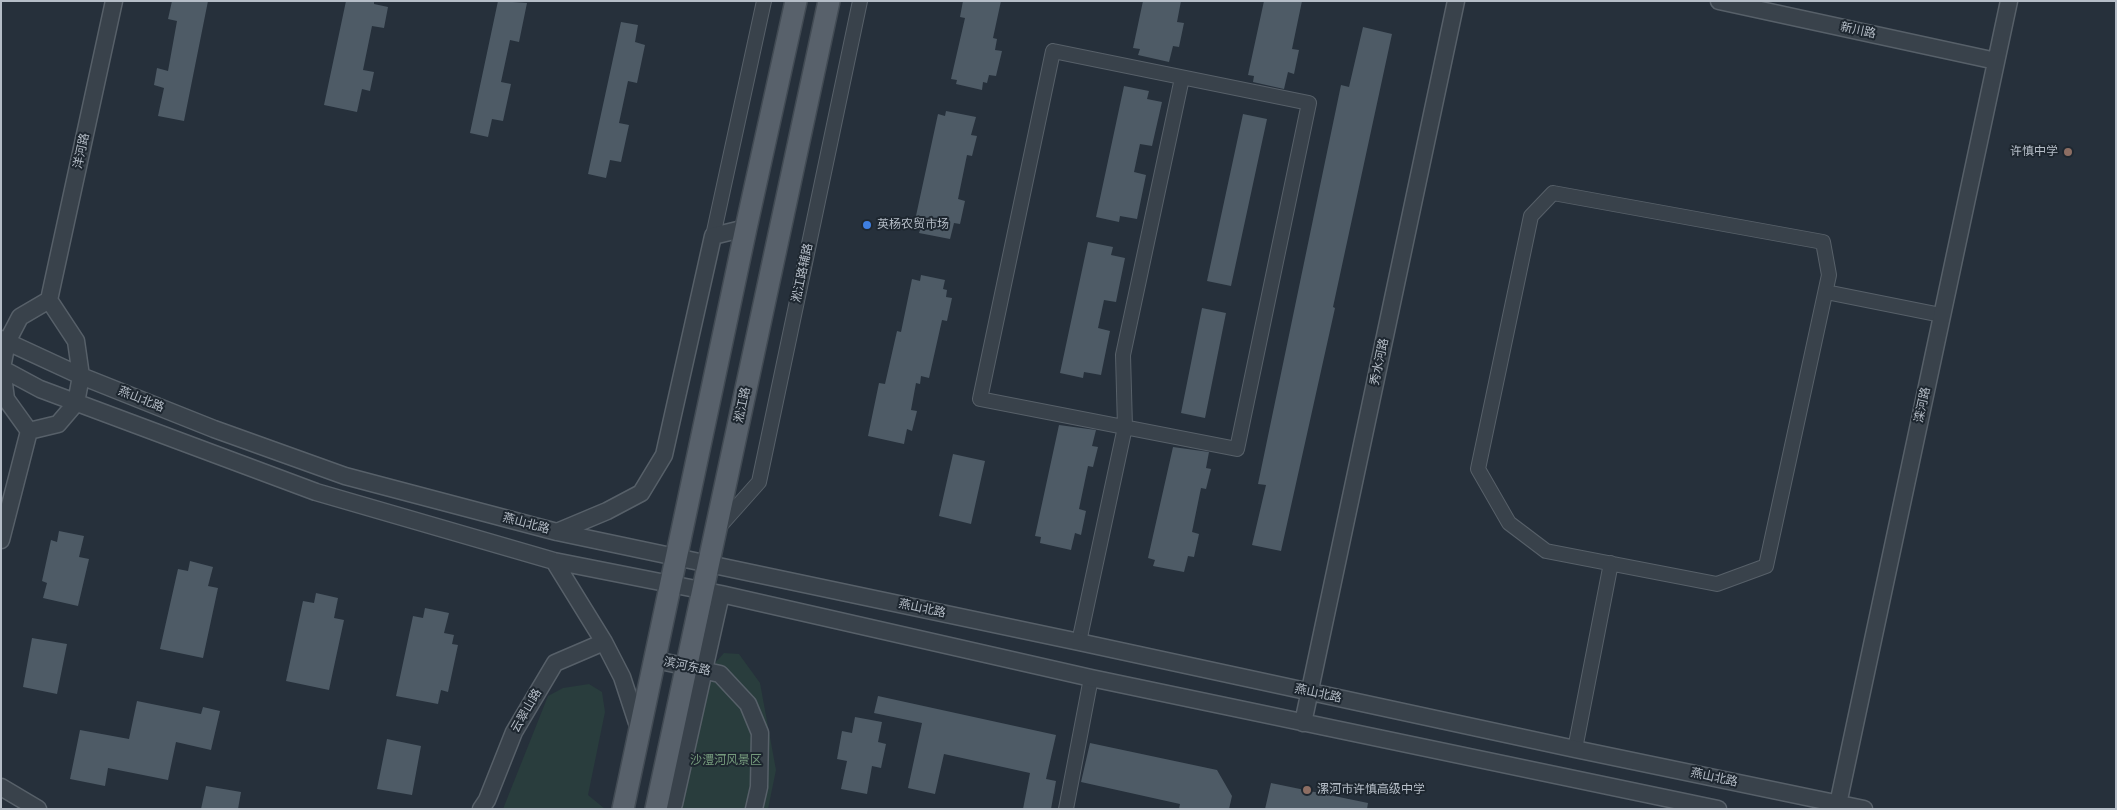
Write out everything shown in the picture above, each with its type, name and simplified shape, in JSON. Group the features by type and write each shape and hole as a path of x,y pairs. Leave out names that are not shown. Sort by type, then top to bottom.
{"main road":[{"path":"623,809 796,1"},
{"name":"淞江路","path":"656,809 696,668 712,592 708,565 829,1"}],"street":[{"name":"洋河路","path":"49,300 114,1"},
{"path":"557,532 641,493 664,455 764,1"},
{"name":"淞江路辅路","path":"716,529 759,482 860,1"},
{"name":"秀水河路","path":"1303,723 1456,1"},
{"name":"新川路","path":"1719,1 1996,61"},
{"name":"滦河路","path":"1838,806 2009,1"},
{"path":"1053,51 1309,103 1237,449 1125,427 980,399 1053,51"},
{"path":"1079,642 1125,427 1123,355 1182,78"},
{"path":"1553,193 1823,242 1829,276 1826,292 1766,566 1717,584 1546,550 1509,523 1478,469 1530,216 1553,193"},
{"path":"713,236 746,228"},
{"path":"1826,292 1942,315"},
{"path":"1,540 28,431 6,399 2,368 4,340 20,317 49,300 76,341 81,376 76,403 58,424 28,431"},
{"name":"燕山北路","path":"4,340 81,376 214,429 345,476 557,532 1079,642 1838,806 1864,809"},
{"name":"燕山北路","path":"2,368 40,389 316,492 554,561 712,592 1092,678 1718,809"},
{"path":"554,561 604,642 622,677 640,733"},
{"path":"1575,749 1611,563"},
{"name":"云翠山路","path":"481,809 487,800 514,732 555,663 604,642"},
{"name":"滨河东路","path":"656,660 720,674 748,704 760,733 759,787 754,809"},
{"path":"661,809 674,804 696,668"},
{"path":"1066,809 1092,678"},
{"path":"1,787 38,809"}],"green space":[{"name":"沙澧河风景区","path":"724,653 739,654 760,683 776,770 768,809 667,809 691,689"},
{"path":"589,684 602,692 605,712 588,795 605,809 503,809 548,696 563,688"}],"building":[{"path":"172,1 208,1 184,121 158,116 164,88 154,85 157,68 168,71 177,21 168,19"},
{"path":"346,1 374,1 374,4 388,7 384,28 372,26 363,70 374,72 370,91 362,89 357,112 324,105"},
{"path":"498,1 527,3 519,42 510,40 501,82 511,84 503,121 492,119 488,137 470,133"},
{"path":"963,1 1001,1 993,38 997,39 995,50 1002,51 996,76 989,75 987,83 983,82 982,90 956,84 957,80 951,79 965,18 960,17"},
{"path":"1143,1 1181,1 1177,22 1184,23 1179,47 1173,46 1169,62 1138,55 1140,49 1133,48"},
{"path":"1264,1 1302,1 1292,49 1299,50 1294,74 1288,72 1284,89 1253,82 1254,76 1248,75"},
{"path":"621,22 638,25 635,42 645,45 637,83 628,81 619,123 629,125 621,162 610,160 606,178 588,174"},
{"path":"1363,27 1392,34 1333,307 1335,308 1281,551 1252,545 1266,485 1258,484 1341,85 1349,87"},
{"path":"1124,86 1149,91 1147,99 1162,102 1152,146 1140,144 1134,172 1146,175 1137,219 1120,216 1119,222 1096,217"},
{"path":"946,111 976,117 971,135 977,136 972,156 967,155 958,199 965,201 960,224 954,223 950,239 919,233 921,227 914,225 938,114 945,116"},
{"path":"1243,114 1267,119 1231,286 1207,281"},
{"path":"1088,242 1113,247 1111,255 1125,258 1116,302 1104,300 1098,328 1110,331 1101,375 1084,372 1083,378 1060,373"},
{"path":"921,275 945,280 943,289 947,290 946,297 952,298 947,321 942,320 929,378 921,376 920,384 916,383 911,410 917,411 912,431 907,429 904,444 868,436 879,383 885,384 897,331 901,332 912,279 920,281"},
{"path":"1202,308 1226,313 1205,418 1181,413"},
{"path":"1059,425 1096,430 1092,446 1098,447 1093,467 1088,466 1079,509 1086,511 1081,535 1075,533 1071,550 1040,543 1041,537 1035,536"},
{"path":"1173,447 1209,452 1206,468 1211,469 1206,489 1201,488 1192,532 1199,534 1194,557 1188,556 1184,572 1153,566 1155,560 1148,558"},
{"path":"953,454 985,461 971,524 939,516"},
{"path":"59,531 84,536 79,557 89,559 78,606 43,598 47,583 42,581 51,540 57,542"},
{"path":"190,561 213,567 208,586 218,588 203,658 160,649 178,569 188,571"},
{"path":"316,593 338,598 334,618 344,620 329,690 286,681 303,601 314,603"},
{"path":"425,608 449,613 444,633 454,635 452,644 458,645 448,692 441,690 438,704 396,696 413,616 423,618"},
{"path":"32,638 67,644 57,694 23,687"},
{"path":"878,696 1056,735 1046,779 1056,781 1051,809 1023,809 1030,773 944,754 935,794 908,788 922,723 874,713"},
{"path":"137,701 201,714 203,707 220,711 211,750 176,742 168,780 108,768 105,786 70,779 80,730 129,739"},
{"path":"855,717 882,722 878,742 886,744 881,768 872,766 867,794 841,789 847,761 837,759 842,731 852,733"},
{"path":"387,739 421,746 412,795 377,789"},
{"path":"1090,743 1217,770 1232,796 1229,809 1179,809 1180,804 1081,782"},
{"path":"1271,783 1368,803 1367,809 1265,809"},
{"path":"206,786 241,792 238,809 201,809"}],"place":[{"name":"许慎中学","path":"2068,152"},
{"name":"英杨农贸市场","path":"867,225"},
{"name":"漯河市许慎高级中学","path":"1307,790"}]}
